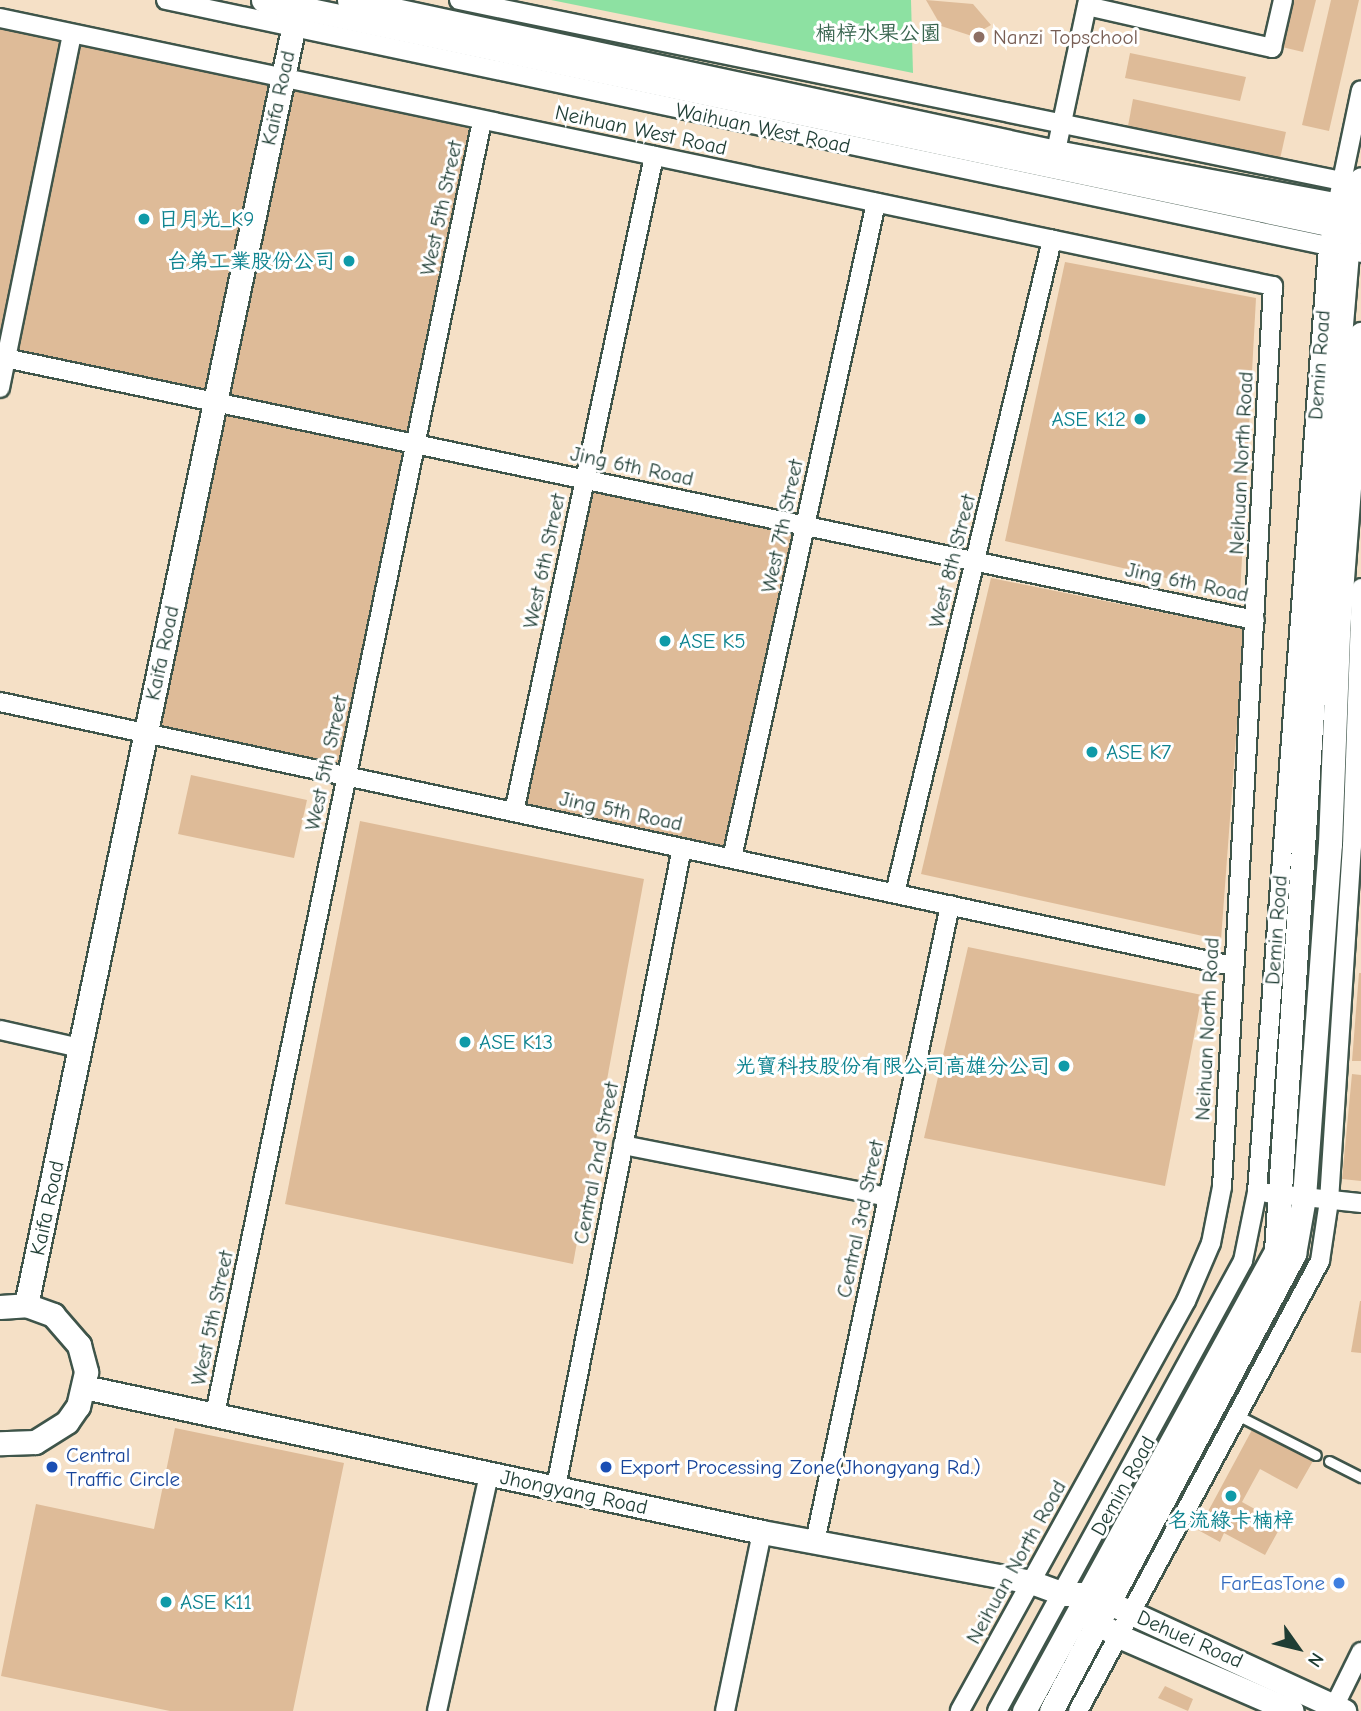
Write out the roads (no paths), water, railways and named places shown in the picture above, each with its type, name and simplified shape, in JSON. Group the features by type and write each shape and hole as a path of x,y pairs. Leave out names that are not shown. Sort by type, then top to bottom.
{"street":[{"name":"Waihuan West Road","path":"166,0 296,12 1348,229"},
{"name":"Waihuan West Road","path":"263,0 296,12"},
{"name":"Waihuan West Road","path":"349,0 471,46"},
{"path":"459,0 481,2 1061,127 1355,183"},
{"path":"1052,170 1087,3 1272,48 1283,0"},
{"path":"471,46 481,2"},
{"name":"Kaifa Road","path":"26,1305 296,12"},
{"name":"Neihuan West Road","path":"0,18 1273,286"},
{"path":"0,388 3,358 72,34"},
{"name":"Demin Road","path":"1079,1711 1308,1289 1320,1261 1329,1201 1337,845 1334,631 1336,503 1348,229 1355,183 1361,90"},
{"name":"West 5th Street","path":"215,1414 482,121"},
{"name":"West 6th Street","path":"514,812 653,156"},
{"name":"West 7th Street","path":"732,858 876,203"},
{"name":"West 8th Street","path":"895,893 1052,240"},
{"name":"Neihuan North Road","path":"960,1711 1186,1301 1211,1243 1222,1187 1273,286"},
{"name":"Demin Road","path":"997,1711 1239,1274 1257,1192 1283,838 1334,631 1336,503 1361,334"},
{"name":"Jing 6th Road","path":"3,358 1255,620"},
{"name":"Demin Road","path":"1334,631 1361,587"},
{"name":"Jing 5th Road","path":"0,702 1233,966"},
{"path":"1283,838 1337,845"},
{"name":"Demin Road","path":"1024,1711 1095,1608 1274,1299 1294,1254 1293,1196 1337,845"},
{"name":"Central 2nd Street","path":"556,1488 682,848"},
{"name":"Central 3rd Street","path":"815,1542 950,905"},
{"path":"0,1030 80,1048"},
{"path":"623,1145 888,1198"},
{"path":"1257,1192 1361,1203"},
{"path":"0,1307 26,1305 53,1315 69,1329 83,1356 85,1387 67,1422 50,1436 22,1445 0,1443"},
{"name":"Jhongyang Road","path":"85,1387 762,1532 1031,1582 1095,1608"},
{"path":"437,1711 489,1474"},
{"path":"725,1711 762,1532"},
{"name":"Demin Road","path":"1051,1711 1095,1608"},
{"name":"Dehuei Road","path":"1095,1608 1133,1614 1337,1709"},
{"name":"Dehuei Road","path":"1095,1608 1121,1637 1292,1711"},
{"path":"1337,1709 1361,1652"}],"lane":[{"path":"1239,1416 1316,1455"},
{"path":"1329,1461 1361,1478"}],"place":[{"name":"Nanzi Topschool","path":"979,37"},
{"name":"日月光_K9","path":"144,219"},
{"name":"台弟工業股份公司","path":"349,261"},
{"name":"ASE K12","path":"1140,419"},
{"name":"ASE K5","path":"665,641"},
{"name":"ASE K7","path":"1092,752"},
{"name":"ASE K13","path":"465,1042"},
{"name":"光寶科技股份有限公司高雄分公司","path":"1064,1066"},
{"name":"Central Traffic Circle","path":"52,1467"},
{"name":"Export Processing Zone(Jhongyang Rd.)","path":"606,1467"},
{"name":"名流綠卡楠梓","path":"1231,1496"},
{"name":"FarEasTone","path":"1339,1583"},
{"name":"ASE K11","path":"166,1602"}],"park label":[{"name":"楠梓水果公園","path":"878,33"}]}
